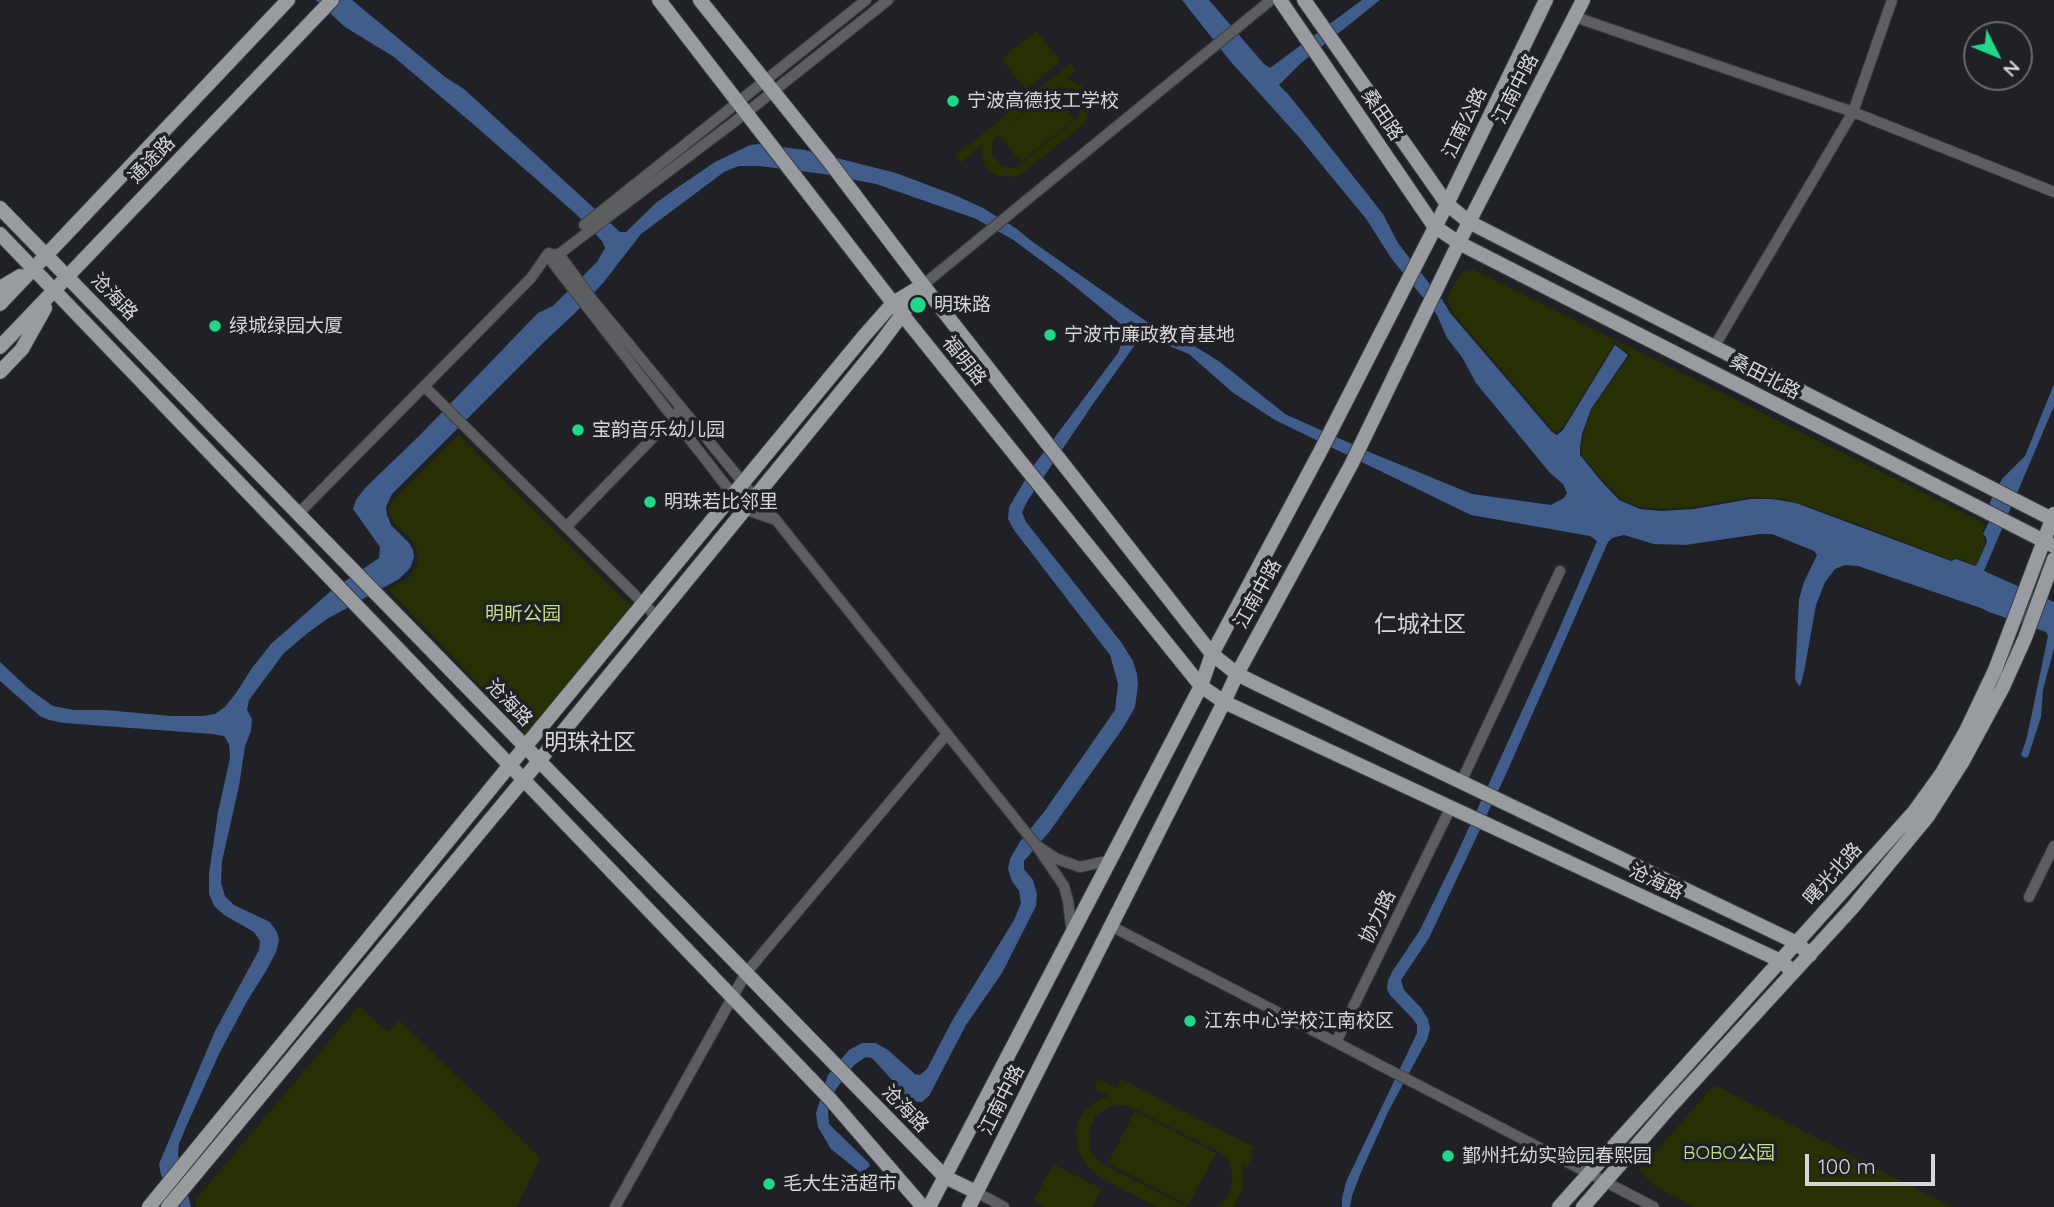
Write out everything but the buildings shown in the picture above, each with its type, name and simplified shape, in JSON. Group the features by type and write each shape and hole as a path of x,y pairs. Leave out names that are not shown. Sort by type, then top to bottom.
{"main road":[{"name":"通途路","path":"0,304 288,0"},
{"name":"福明路","path":"659,0 893,303 1201,686 1224,702 1451,807"},
{"name":"福明路","path":"700,0 770,86 1212,654 1237,674 1797,943 1810,954"},
{"name":"桑田路","path":"1280,0 1434,226 1459,243"},
{"name":"桑田路","path":"1304,0 1447,204 1469,222"},
{"name":"江南公路","path":"1416,261 1447,204 1546,0"},
{"name":"江南中路","path":"969,1207 1237,674 1351,465 1469,222 1583,0"},
{"name":"通途路","path":"0,347 327,5"},
{"name":"沧海路","path":"0,208 945,1177 976,1192"},
{"name":"桑田北路","path":"1469,222 1987,487 2053,518"},
{"name":"沧海路","path":"0,234 830,1099 923,1207"},
{"name":"桑田北路","path":"1459,243 2049,543"},
{"name":"江南中路","path":"929,1207 1201,686 1212,654 1320,452 1416,261"},
{"path":"0,288 34,269"},
{"path":"149,1207 510,765 893,303 923,285"},
{"path":"167,1207 539,761 903,315 923,285"},
{"path":"0,372 22,349 55,290"},
{"name":"曙光北路","path":"1559,1207 1914,812 1942,774 1966,731 2010,635 2028,584 2049,543 2053,518"},
{"name":"曙光北路","path":"1583,1207 1670,1107 1853,907 1928,817 1963,761 2003,687 2025,638 2054,559"},
{"name":"沧海路","path":"1451,807 1781,961 1793,972"}],"street":[{"path":"770,86 866,0"},
{"path":"298,514 531,278 547,255 584,230 770,86 888,0"},
{"path":"923,285 1271,0"},
{"path":"1714,347 1853,112 1892,0"},
{"path":"1575,17 1853,112 2054,192"},
{"path":"547,255 559,254 584,230"},
{"path":"559,254 566,273"},
{"path":"547,255 566,273 588,301 673,418 744,509 776,520"},
{"path":"588,301 776,520 1036,845 1064,886 1072,933"},
{"path":"424,386 656,616"},
{"path":"566,527 681,408"},
{"path":"1461,782 1560,571"},
{"path":"615,1207 746,973 947,734"},
{"name":"协力路","path":"1336,1042 1451,807"},
{"path":"1036,845 1057,859 1080,867 1111,860"},
{"path":"2029,897 2054,846"},
{"path":"1111,926 1654,1207"},
{"name":"沧海路","path":"976,1192 1004,1207"}],"green space":[{"path":"1036,31 1061,61 1026,90 1001,59"},
{"path":"1071,63 1076,70 1066,79 1082,86 1090,98 1085,123 1024,172 1014,177 999,176 987,170 982,159 982,145 960,163 955,156","holes":["1059,87 1073,89 1079,96 1082,107 1078,117 1020,165 1012,168 1002,166 992,154 993,141 998,134 1021,162 1074,119 1051,92 1003,131 1050,90"]},
{"path":"1472,269 1982,522 1985,525 1982,534 1986,542 1977,564 1958,558 1950,560 1786,499 1749,497 1694,507 1663,509 1640,507 1623,500 1582,456 1582,445 1592,409 1630,355 1615,343 1563,427 1557,431 1553,430 1453,313 1447,299 1463,272"},
{"name":"明昕公园","path":"459,435 632,608 527,735 388,589 409,578 418,564 417,549 411,538 394,524 388,509 391,502"},
{"path":"359,1006 388,1032 399,1020 535,1152 540,1159 517,1207 196,1207 196,1199"},
{"path":"1098,1079 1117,1088 1121,1079 1254,1147 1247,1167 1242,1164 1243,1188 1233,1207 1217,1207 1227,1198 1233,1179 1229,1162 1220,1152 1127,1105 1110,1106 1096,1115 1089,1129 1092,1154 1101,1163 1187,1207 1157,1207 1099,1177 1089,1168 1079,1153 1076,1131 1084,1111 1093,1103 1109,1096 1094,1088"},
{"name":"BOBO公园","path":"1714,1085 1952,1207 1695,1207 1656,1187 1639,1171"},
{"path":"1135,1111 1216,1153 1188,1205 1108,1163"},
{"path":"1053,1164 1102,1189 1092,1207 1047,1207 1034,1200"}],"water":[{"path":"316,0 352,0 445,77 464,89 620,232 626,232 657,202 715,162 750,145 805,150 896,173 983,208 1017,229 1160,331 1196,347 1220,362 1285,414 1472,494 1551,505 1564,498 1567,493 1563,484 1550,473 1476,383 1462,357 1447,338 1437,315 1391,258 1367,220 1298,136 1231,62 1182,0 1209,0 1270,68 1362,0 1380,0 1301,63 1279,85 1383,214 1398,243 1451,314 1552,432 1557,435 1563,430 1615,345 1628,355 1591,409 1580,447 1580,455 1619,500 1640,509 1661,511 1694,509 1750,499 1796,503 1951,561 1956,559 1975,566 1987,542 1983,534 1989,522 1990,502 2002,479 2025,456 2054,384 2054,406 1984,571 2054,602 2054,648 2043,690 2041,717 2028,757 2021,755 2048,636 2046,632 1858,566 1845,565 1835,569 1825,582 1816,605 1799,686 1795,679 1799,599 1817,555 1814,551 1772,534 1685,545 1654,544 1624,535 1612,538 1429,938 1401,980 1404,990 1428,1019 1430,1029 1361,1172 1350,1207 1342,1207 1346,1182 1417,1033 1417,1025 1413,1019 1390,995 1387,989 1388,981 1420,930 1456,856 1597,541 1590,536 1471,515 1275,420 1232,392 1189,354 1145,336 1137,342 1093,404 1022,512 1026,522 1133,661 1138,685 1135,707 1050,831 1024,861 1024,869 1033,880 1037,894 1036,906 1002,973 966,1025 929,1096 922,1102 911,1101 872,1058 866,1057 854,1065 836,1089 828,1111 829,1124 869,1163 870,1166 861,1173 831,1149 818,1127 816,1113 828,1075 849,1050 862,1043 876,1043 888,1050 915,1074 920,1075 927,1069 952,1021 1014,920 1021,903 1019,891 1008,869 1010,859 1115,710 1118,684 1110,655 1008,519 1009,507 1034,465 1118,353 1126,331 1062,276 1012,239 974,218 876,184 824,174 739,166 724,172 641,234 603,283 575,313 392,494 386,507 387,515 391,525 413,550 414,557 410,568 399,579 309,632 284,653 249,700 247,710 252,719 251,731 245,746 222,861 221,883 225,896 234,905 270,922 279,940 266,971 219,1054 179,1144 178,1155 191,1207 178,1207 161,1175 159,1164 215,1031 259,950 260,941 254,932 214,906 209,894 209,874 218,812 230,758 229,744 224,736 212,734 49,720 40,716 0,681 0,662 29,689 53,706 74,710 171,716 215,714 225,707 271,644 332,590 379,558 380,547 353,509 365,488 538,313 553,306 597,262 605,248 602,241 576,214 473,124 394,57 345,27"}],"place":[{"name":"宁波高德技工学校","path":"953,101"},
{"name":"明珠路","path":"918,305"},
{"name":"绿城绿园大厦","path":"215,326"},
{"name":"宁波市廉政教育基地","path":"1050,335"},
{"name":"宝韵音乐幼儿园","path":"578,430"},
{"name":"明珠若比邻里","path":"650,502"},
{"name":"江东中心学校江南校区","path":"1190,1021"},
{"name":"鄞州托幼实验园春熙园","path":"1448,1156"},
{"name":"毛大生活超市","path":"769,1184"}],"district":[{"name":"仁城社区","path":"1420,625"},
{"name":"明珠社区","path":"590,743"}]}
